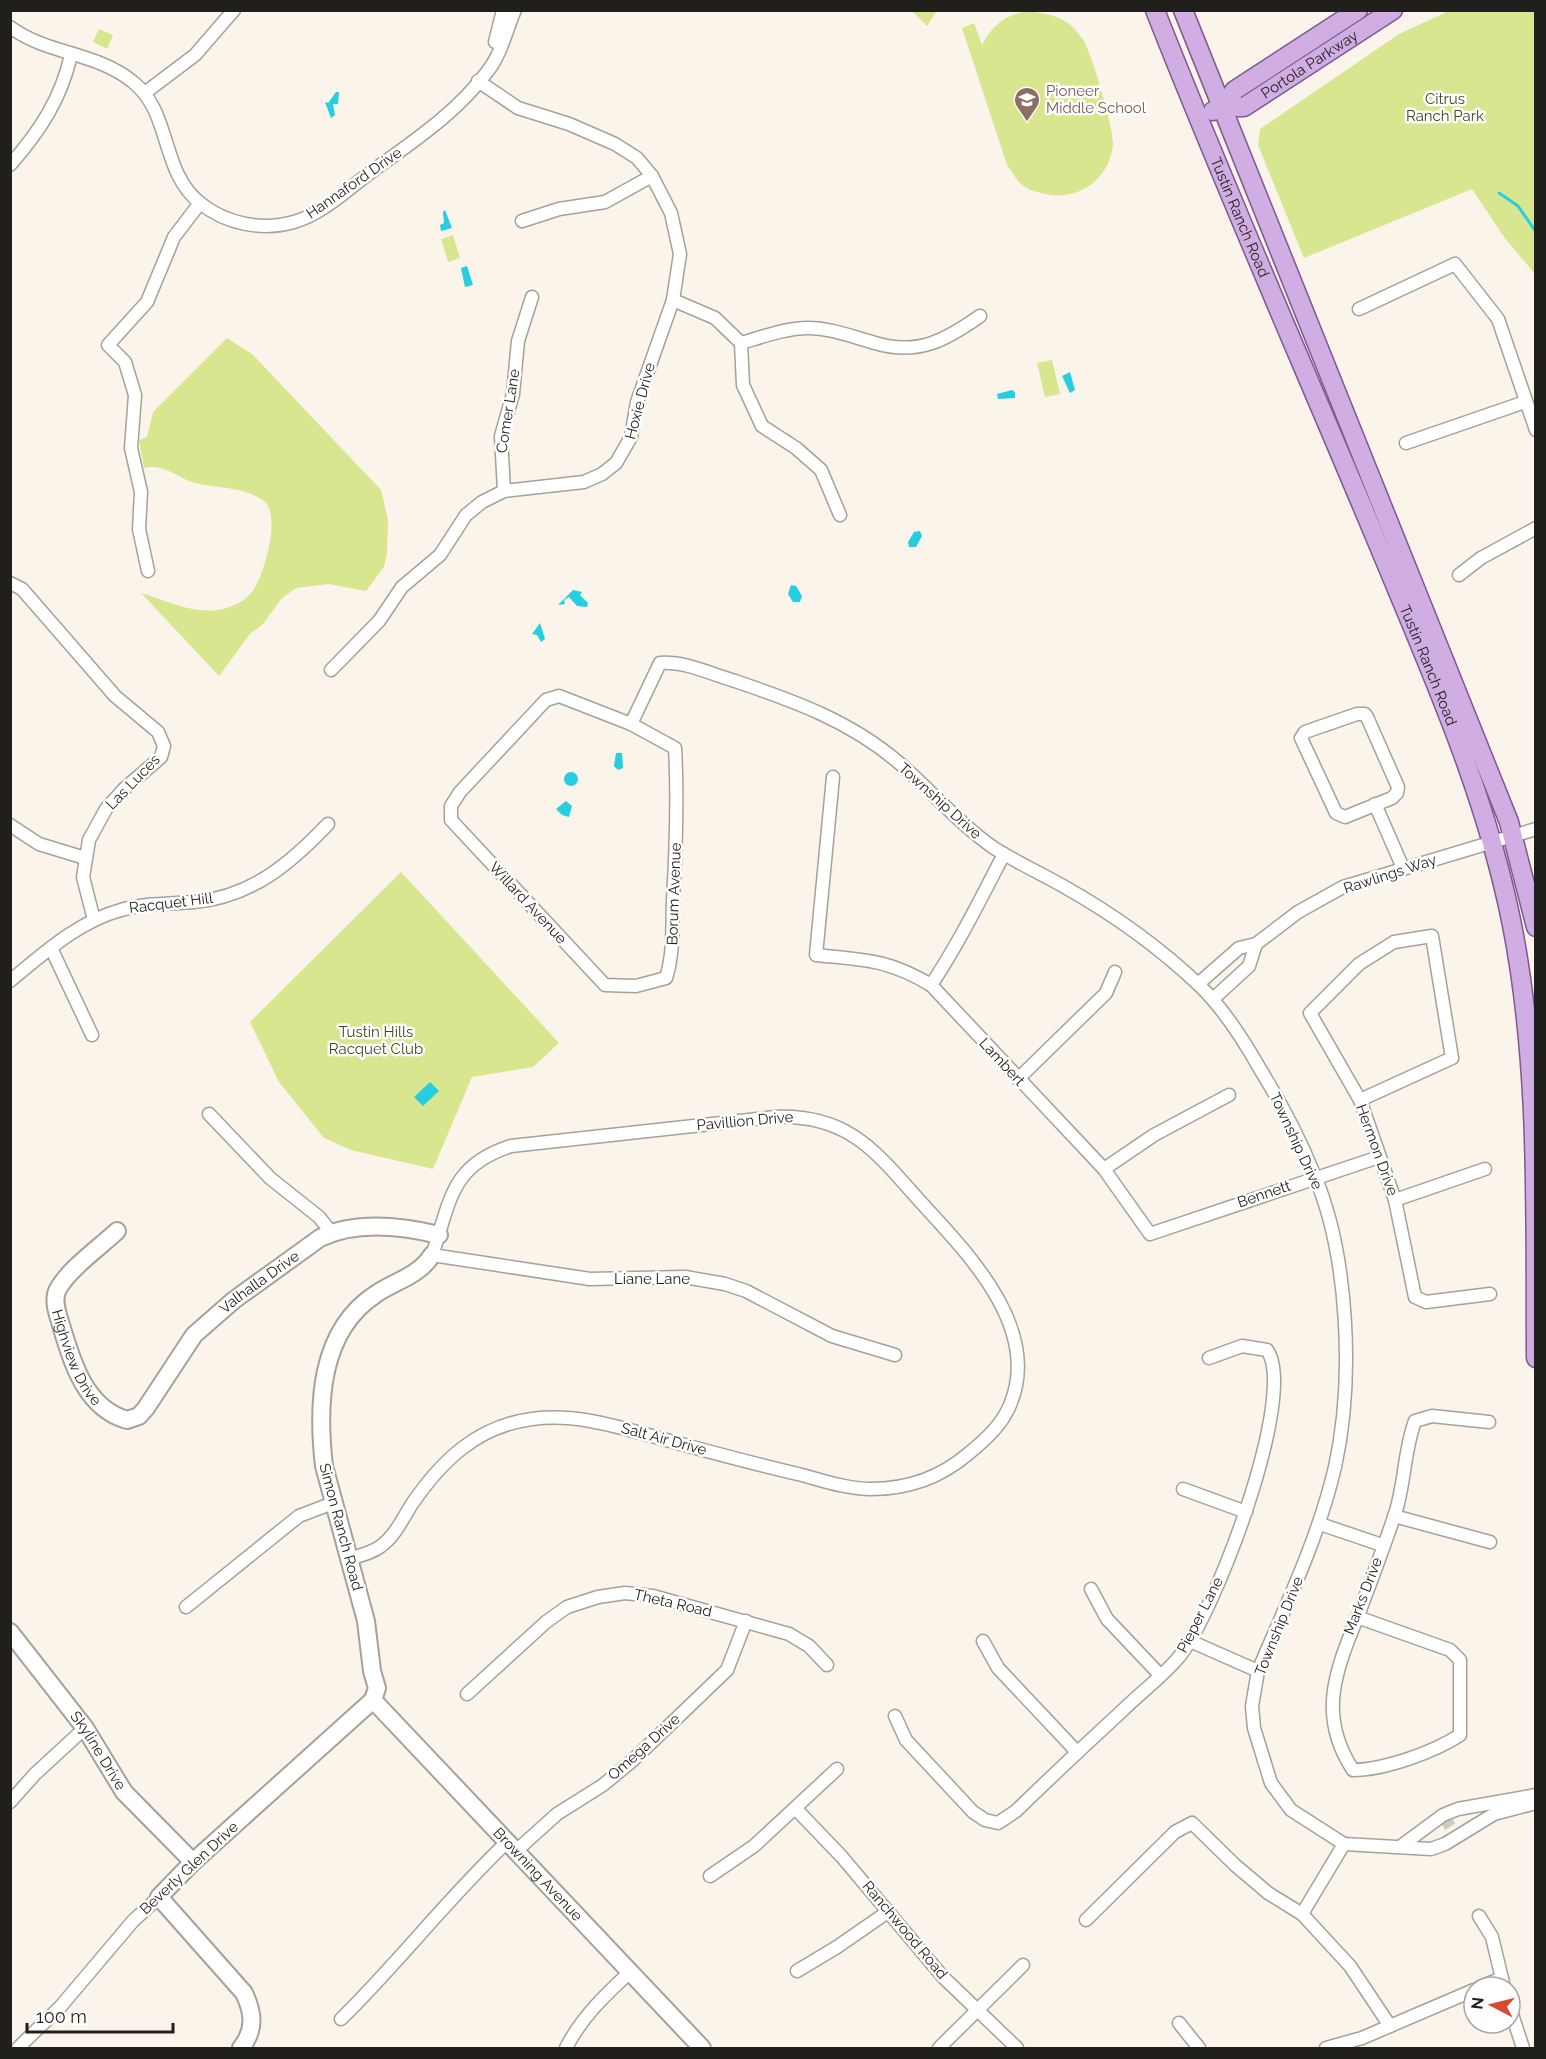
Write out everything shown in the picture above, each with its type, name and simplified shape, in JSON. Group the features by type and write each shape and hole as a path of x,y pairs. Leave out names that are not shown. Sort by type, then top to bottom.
{"main road":[{"name":"Tustin Ranch Road","path":"1155,10 1464,756 1492,841 1512,926 1527,1038 1534,1170 1536,1358"},
{"name":"Tustin Ranch Road","path":"1183,10 1513,835 1536,927"},
{"name":"Portola Parkway","path":"1222,107 1235,90 1359,10"},
{"name":"Portola Parkway","path":"1198,118 1222,107 1244,107 1393,10"}],"street":[{"path":"146,92 195,55 234,10"},
{"path":"478,81 496,39 503,10"},
{"path":"478,81 487,73 501,47 515,10"},
{"name":"Hannaford Drive","path":"10,27 26,39 71,56 93,59 117,69 146,92 160,121 170,160 178,178 200,203 227,218 252,225 285,224 307,216 429,129 460,104 478,81"},
{"path":"10,165 34,138 49,114 60,94 71,56"},
{"name":"Hoxie Drive","path":"331,670 379,621 402,587 440,555 466,515 482,502 504,491 584,482 602,474 616,463 631,437 637,402 673,300 680,254 671,213 652,176 637,158 615,144 518,108 478,81"},
{"path":"522,221 559,209 605,202 652,176"},
{"path":"148,571 139,529 141,492 131,448 135,395 125,362 108,345 147,302 174,237 200,203"},
{"path":"1359,309 1455,264 1498,319 1536,430"},
{"name":"Comer Lane","path":"504,491 501,436 513,394 518,341 532,297"},
{"path":"673,300 715,318 741,343 743,384 762,426 795,448 821,470 840,515"},
{"path":"741,343 808,328 845,333 878,344 915,348 949,338 980,316"},
{"path":"1406,443 1525,402"},
{"path":"1459,575 1481,558 1536,528"},
{"name":"Las Luces","path":"10,583 22,589 76,654 115,696 158,732 164,746 161,757 124,789 96,824 85,858 83,877 94,920"},
{"name":"Township Drive","path":"630,724 660,663 683,665 785,698 842,723 898,763 968,828 1004,854 1129,927 1198,984 1213,999 1242,1039 1283,1107 1315,1176 1335,1254 1344,1310 1346,1353 1342,1422 1335,1464 1320,1524 1258,1671 1252,1706 1254,1728 1271,1783 1291,1810 1344,1844"},
{"name":"Willard Avenue","path":"605,985 450,820 451,806 460,792 546,700 559,696 630,724"},
{"path":"1365,714 1398,788 1397,794 1392,798 1376,804 1345,817 1336,813 1301,742 1305,732 1365,714"},
{"name":"Borum Avenue","path":"605,985 636,986 666,978 671,963 677,813 675,748 630,724"},
{"name":"Lambert","path":"833,777 816,955 882,961 906,970 931,985 1104,1170 1150,1234"},
{"path":"1376,804 1403,868"},
{"name":"Racquet Hill","path":"10,981 51,948 94,920 121,910 197,902 240,892 276,874 302,852 328,824"},
{"path":"10,825 39,844 85,858"},
{"name":"Rawlings Way","path":"1198,984 1239,948 1256,944 1298,912 1343,888 1536,829"},
{"path":"931,985 956,948 968,918 1004,854"},
{"name":"Hermon Drive","path":"1360,1100 1452,1058 1432,936 1394,942 1359,964 1310,1013 1360,1100 1395,1200 1415,1297 1426,1302 1490,1293"},
{"name":"Rawlings Way","path":"1213,999 1250,966 1256,944"},
{"path":"51,948 92,1035"},
{"path":"1018,1079 1106,993 1115,972"},
{"path":"1104,1170 1154,1135 1229,1095"},
{"path":"209,1114 270,1178 320,1216 331,1232"},
{"name":"Pavillion Drive","path":"432,1255 458,1180 484,1157 511,1146 776,1117 798,1116 822,1120 850,1132 873,1151 961,1245 982,1273 1012,1334 1018,1359 1015,1394 1007,1412"},
{"name":"Bennett","path":"1150,1234 1315,1176 1379,1157"},
{"path":"1395,1200 1485,1169"},
{"name":"Valhalla Drive","path":"127,1420 139,1416 146,1408 184,1348 212,1318 304,1248 331,1232 358,1228 404,1228 439,1235"},
{"name":"Highview Drive","path":"117,1231 67,1277 56,1291 56,1307 74,1368 81,1380 106,1410 127,1420"},
{"name":"Liane Lane","path":"432,1255 590,1279 685,1277 725,1284 755,1296 832,1336 895,1355"},
{"name":"Simon Ranch Road","path":"373,1700 377,1688 372,1671 366,1621 324,1466 321,1432 323,1389 331,1353 348,1320 375,1294 410,1276 432,1255"},
{"name":"Pieper Lane","path":"895,1716 906,1740 973,1812 986,1820 998,1823 1016,1811 1179,1658 1190,1641 1246,1512 1268,1435 1274,1372 1272,1356 1267,1350 1255,1346 1229,1349 1209,1358"},
{"name":"Salt Air Drive","path":"348,1559 379,1548 389,1539 426,1484 458,1449 474,1438 511,1423 555,1417 595,1421 783,1471 856,1488 873,1489 914,1484 955,1465 994,1430 1007,1412"},
{"name":"Marks Drive","path":"1357,1617 1450,1650 1460,1660 1460,1735 1448,1743 1373,1770 1353,1770 1346,1758 1337,1728 1333,1688 1341,1656 1394,1516 1406,1469 1410,1434 1415,1421 1432,1416 1489,1422"},
{"path":"1183,1489 1246,1512"},
{"path":"186,1607 299,1516 333,1503"},
{"path":"1394,1516 1490,1542"},
{"path":"1320,1524 1382,1545"},
{"path":"1091,1589 1107,1619 1160,1675"},
{"name":"Theta Road","path":"467,1694 546,1622 567,1607 598,1597 625,1593 653,1596 789,1634 808,1646 827,1665"},
{"name":"Omega Drive","path":"341,2019 407,1951 466,1881 557,1814 603,1785 632,1761 727,1670 746,1621"},
{"name":"Skyline Drive","path":"10,1632 85,1728 124,1792 193,1862"},
{"path":"983,1641 998,1668 1077,1752"},
{"path":"1190,1641 1258,1671"},
{"name":"Browning Avenue","path":"373,1700 702,2049"},
{"name":"Beverly Glen Drive","path":"18,2049 61,2006 133,1921 193,1862 373,1700"},
{"path":"10,1802 35,1774 85,1728"},
{"path":"710,1876 754,1846 837,1770"},
{"path":"1401,1846 1445,1820 1536,1795"},
{"path":"1302,1914 1344,1844 1401,1846 1417,1850 1431,1849 1445,1844 1494,1814 1536,1803"},
{"name":"Ranchwood Road","path":"796,1809 889,1911 943,1977 978,2008 1017,2049"},
{"path":"1086,1920 1174,1832 1192,1823 1268,1893 1302,1914 1350,1966 1390,2026"},
{"path":"159,1897 244,1993 250,2004 253,2026 241,2049"},
{"path":"796,1971 837,1947 889,1911"},
{"path":"1479,1916 1492,1937 1501,1975"},
{"path":"939,2049 1023,1965"},
{"path":"566,2049 580,2024 602,1997 630,1972"},
{"path":"1326,2049 1390,2026 1462,1995"},
{"path":"1179,2023 1199,2049"}],"green space":[{"path":"912,11 937,11 927,26"},
{"path":"1027,11 1062,19 1082,38 1096,73 1110,123 1113,144 1105,169 1089,186 1066,195 1054,195 1027,188 1018,181 1007,165 962,28 974,23 982,45 1000,22"},
{"name":"Citrus Ranch Park","path":"1449,11 1535,11 1535,274 1504,237 1472,189 1304,258 1258,145 1260,129 1399,34"},
{"path":"99,29 113,35 107,49 93,42"},
{"path":"453,235 460,258 448,262 441,239"},
{"path":"227,338 252,354 381,490 388,520 387,553 384,567 366,591 329,584 296,588 281,599 263,624 250,634 219,676 141,593 196,610 218,610 235,605 252,592 266,560 271,533 270,510 265,502 250,493 195,483 158,467 144,468 139,440 147,437 153,412"},
{"path":"1052,360 1060,394 1045,397 1037,363"},
{"name":"Tustin Hills Racquet Club","path":"401,872 559,1043 533,1067 472,1077 433,1169 351,1150 324,1138 279,1082 250,1022"}],"water":[{"path":"336,92 339,92 338,104 333,104 335,115 331,118 325,102 328,103"},
{"path":"445,210 452,228 441,231 440,225 444,223 443,212"},
{"path":"467,266 473,285 465,287 461,268"},
{"path":"1070,372 1075,390 1070,393 1062,376"},
{"path":"1012,390 1015,392 1015,398 998,399 997,394"},
{"path":"920,531 922,536 916,547 909,547 908,542 914,532"},
{"path":"791,585 796,586 802,596 800,602 793,602 788,594"},
{"path":"573,590 582,592 580,595 588,603 587,607 577,606 569,597 564,600 565,604 558,605"},
{"path":"540,623 545,639 541,642 537,635 532,634"},
{"path":"616,753 622,753 623,768 618,770 614,766"},
{"path":"571,772 576,774 578,779 576,784 571,786 566,784 564,779 566,774"},
{"path":"566,801 572,806 569,817 562,815 556,809"},
{"path":"430,1082 439,1091 423,1106 414,1097"}],"waterway":[{"path":"1499,193 1518,206 1536,232"}],"tunnel":[{"path":"1442,1825 1453,1818"}],"place":[{"name":"Pioneer Middle School","path":"1027,123"}]}
